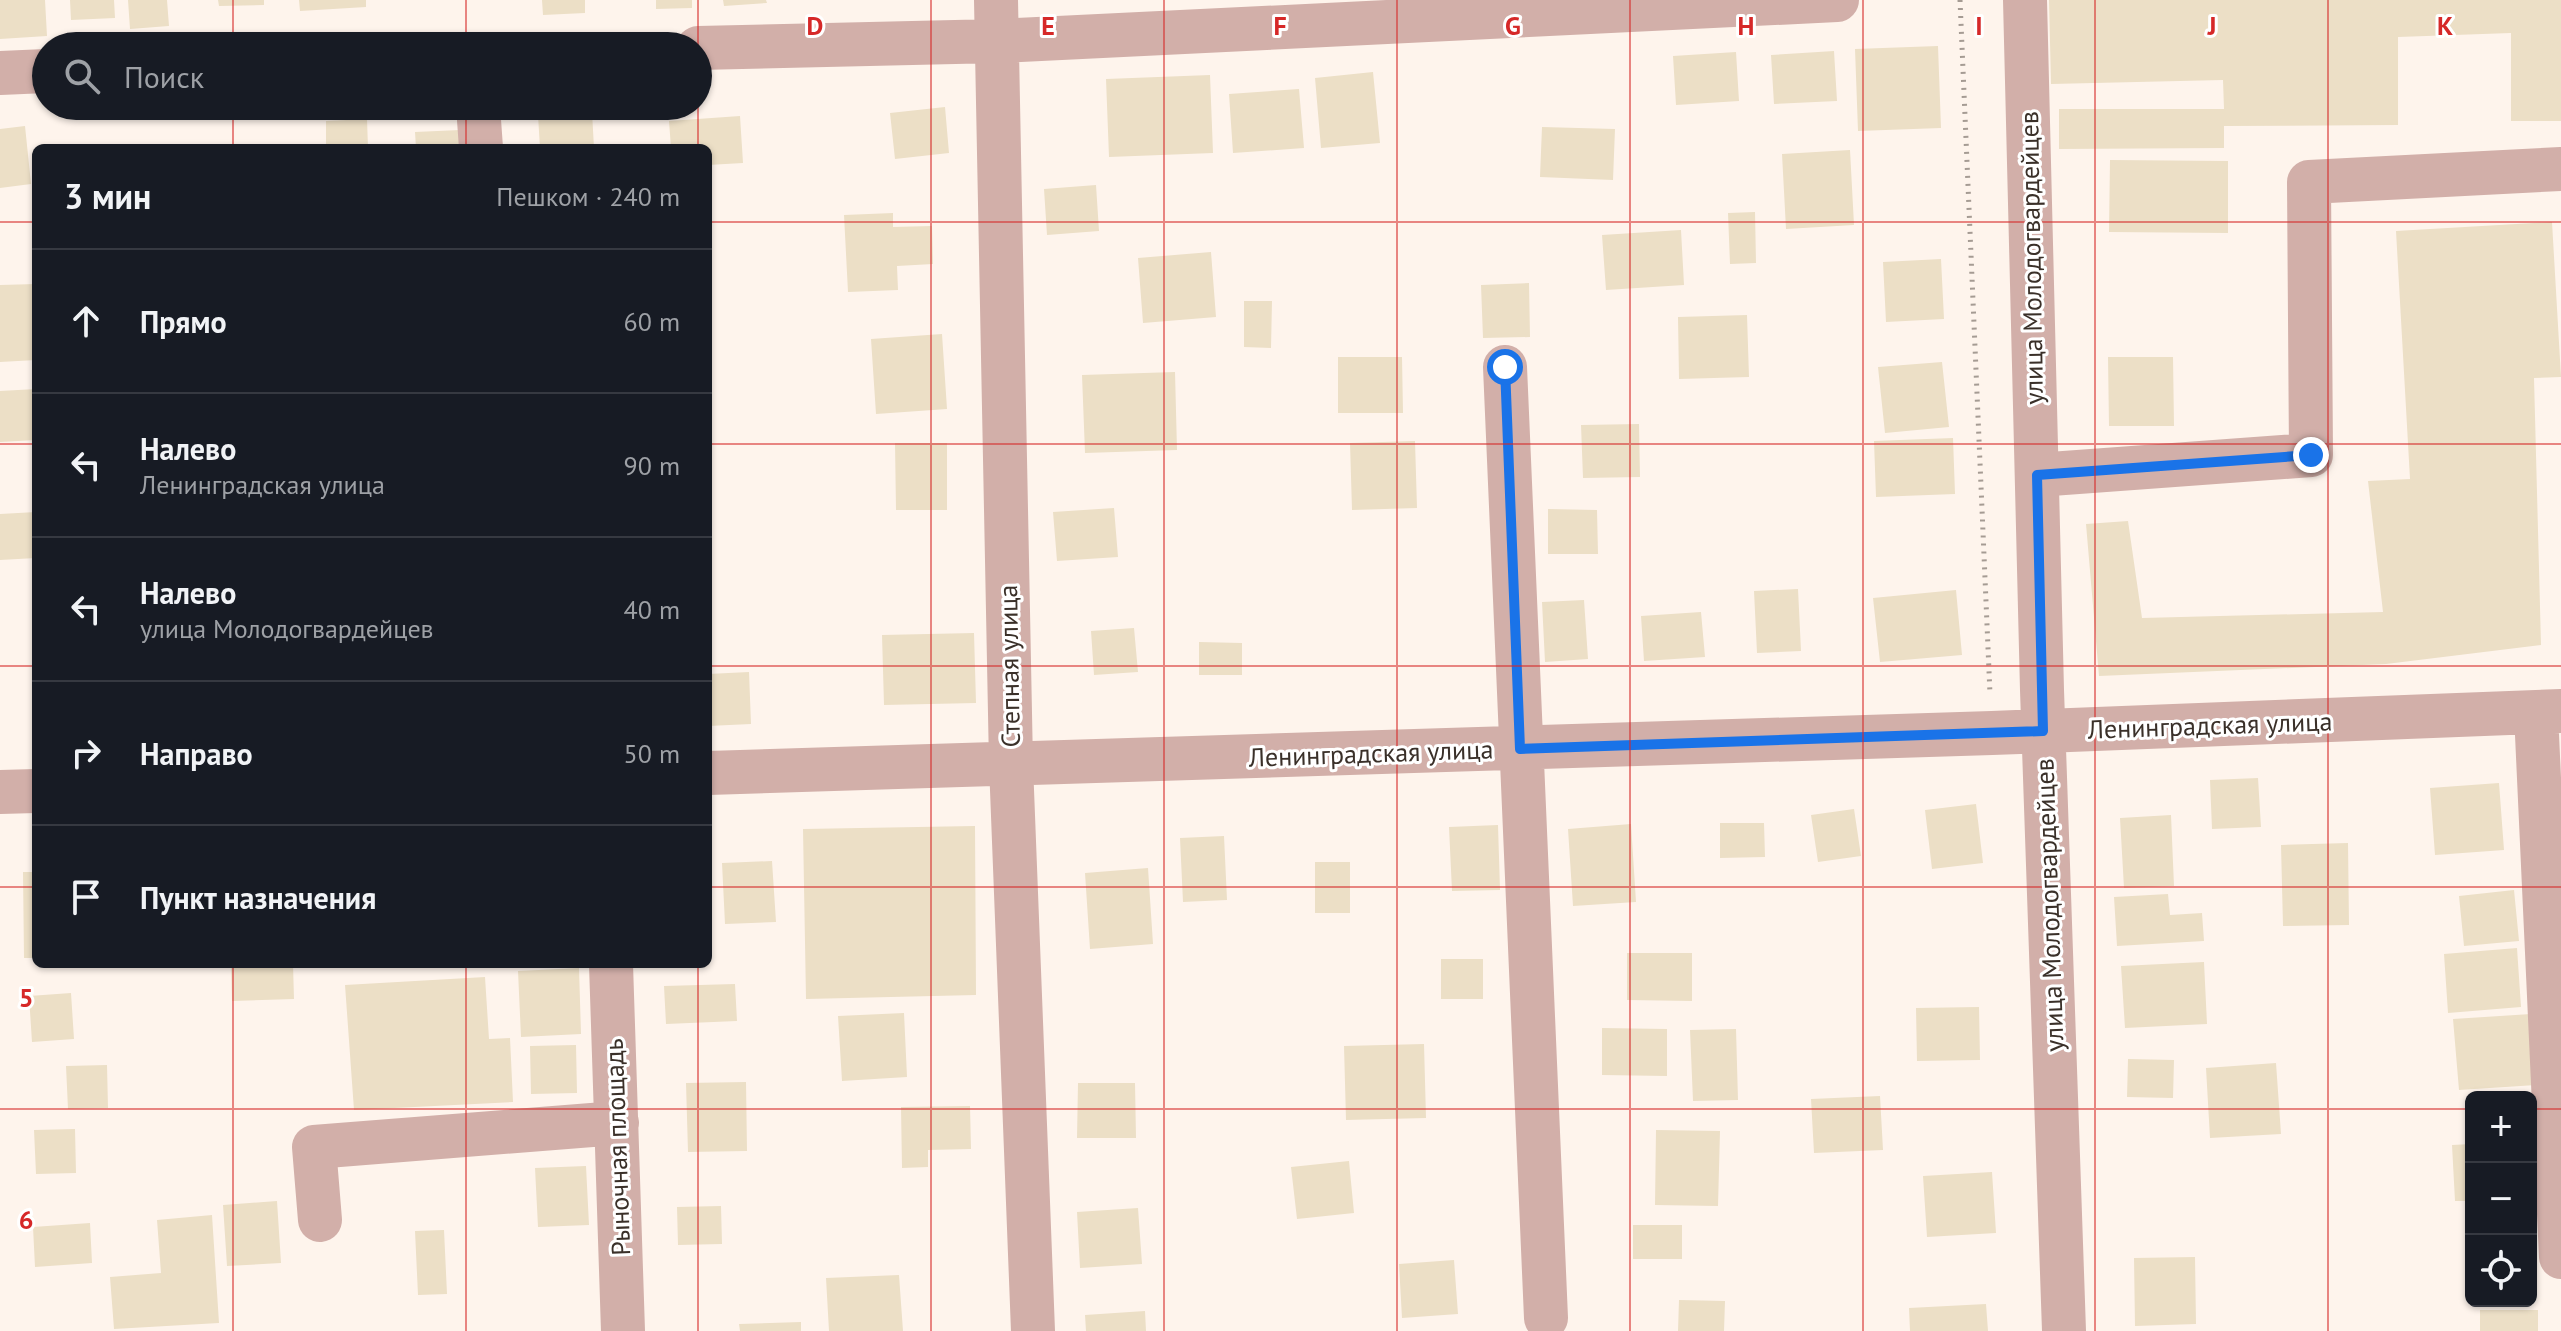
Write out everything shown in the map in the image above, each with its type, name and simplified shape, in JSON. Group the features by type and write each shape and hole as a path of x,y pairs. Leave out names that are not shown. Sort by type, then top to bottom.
{"street":[{"path":"712,47 997,20 1837,0"},
{"name":"улица Молодогвардейцев","path":"2025,0 2043,731 2064,1331"},
{"name":"Степная улица","path":"997,20 1011,764 1033,1331"},
{"path":"0,73 32,72"},
{"path":"479,120 481,144"},
{"path":"2037,475 2311,455 2309,182 2561,169"},
{"path":"1505,367 1546,1318"},
{"path":"2548,712 2561,1257"},
{"name":"Ленинградская улица","path":"712,773 1520,749 2548,712"},
{"path":"0,792 32,791"},
{"name":"Рыночная площадь","path":"611,968 623,1331"},
{"path":"320,1220 314,1147 617,1123"}],"path":[{"path":"1960,0 1992,733"}],"building":[{"path":"0,0 45,0 47,32 32,32 32,37 0,39"},
{"path":"70,0 114,0 115,18 71,20"},
{"path":"128,0 167,0 169,26 130,29"},
{"path":"218,0 264,0 264,5 219,6"},
{"path":"299,0 366,0 366,7 300,11"},
{"path":"542,0 585,0 585,13 543,15"},
{"path":"656,0 692,0 692,8 656,9"},
{"path":"723,0 766,0 767,3 724,6"},
{"path":"2049,0 2561,0 2561,121 2511,121 2511,33 2398,37 2398,125 2224,126 2224,148 2059,149 2059,109 2224,109 2223,80 2051,84"},
{"path":"1938,46 1941,128 1858,131 1855,49"},
{"path":"1834,51 1837,101 1774,104 1771,55"},
{"path":"1736,52 1739,101 1676,105 1673,56"},
{"path":"1373,72 1380,143 1321,148 1315,78"},
{"path":"1210,75 1213,153 1109,157 1106,79"},
{"path":"1299,89 1304,148 1233,153 1229,94"},
{"path":"945,107 949,153 895,159 890,113"},
{"path":"740,116 743,163 712,165 712,144 671,144 669,121"},
{"path":"367,120 368,144 326,144 326,121"},
{"path":"538,120 592,120 594,144 540,144"},
{"path":"25,126 31,184 0,188 0,129"},
{"path":"1542,127 1615,129 1613,180 1540,177"},
{"path":"460,130 461,144 416,144 415,132"},
{"path":"1850,150 1854,225 1786,229 1782,154"},
{"path":"2110,160 2228,161 2228,233 2109,232"},
{"path":"1096,185 1099,231 1047,235 1044,189"},
{"path":"1755,212 1756,263 1730,264 1728,213"},
{"path":"893,213 893,227 932,226 933,264 897,266 898,290 848,292 844,215"},
{"path":"2552,222 2561,377 2534,378 2541,645 2386,664 2099,676 2086,524 2128,521 2142,618 2383,612 2368,481 2410,479 2396,231"},
{"path":"1681,230 1684,285 1606,290 1602,235"},
{"path":"1211,252 1216,317 1143,323 1138,258"},
{"path":"1941,259 1944,319 1886,322 1883,262"},
{"path":"1529,283 1530,337 1483,338 1481,285"},
{"path":"32,284 32,360 0,362 0,285"},
{"path":"1244,301 1272,301 1271,348 1244,347"},
{"path":"1747,315 1749,377 1679,379 1678,317"},
{"path":"942,334 947,409 876,414 871,339"},
{"path":"1338,357 1402,357 1403,413 1338,413"},
{"path":"2108,357 2173,357 2174,426 2109,426"},
{"path":"1942,362 1949,427 1885,433 1878,367"},
{"path":"1175,372 1177,450 1085,453 1082,375"},
{"path":"32,389 32,440 0,442 0,391"},
{"path":"1639,424 1640,477 1583,478 1581,425"},
{"path":"1953,438 1955,494 1876,497 1874,441"},
{"path":"1415,441 1417,508 1352,510 1350,443"},
{"path":"895,443 947,443 947,510 896,510"},
{"path":"1114,508 1118,557 1057,561 1053,512"},
{"path":"1548,509 1597,510 1598,554 1548,554"},
{"path":"32,512 32,558 0,560 0,514"},
{"path":"1798,589 1801,651 1757,653 1754,591"},
{"path":"1956,590 1962,655 1880,662 1873,598"},
{"path":"1584,600 1588,659 1545,662 1542,602"},
{"path":"1701,612 1705,657 1644,661 1641,616"},
{"path":"1134,628 1138,672 1094,675 1091,631"},
{"path":"974,633 976,703 884,705 882,635"},
{"path":"1199,642 1242,643 1242,675 1199,675"},
{"path":"749,672 751,724 712,726 712,674"},
{"path":"2258,778 2261,827 2212,829 2210,780"},
{"path":"2499,783 2504,850 2435,855 2430,788"},
{"path":"1976,804 1983,863 1932,869 1925,810"},
{"path":"1854,809 1861,856 1818,862 1811,815"},
{"path":"2171,815 2174,886 2124,888 2120,818"},
{"path":"1720,823 1764,823 1765,857 1720,858"},
{"path":"1631,824 1636,902 1573,906 1568,829"},
{"path":"1498,825 1500,890 1452,891 1449,827"},
{"path":"975,826 976,995 806,999 803,829"},
{"path":"1224,836 1227,900 1183,902 1180,838"},
{"path":"2348,843 2349,925 2283,926 2281,845"},
{"path":"772,861 776,922 725,924 722,863"},
{"path":"1315,862 1350,862 1350,913 1315,913"},
{"path":"1148,868 1153,944 1090,949 1085,873"},
{"path":"23,872 32,872 32,958 24,958"},
{"path":"2514,890 2519,941 2464,946 2459,896"},
{"path":"2168,894 2170,915 2202,913 2204,941 2117,946 2114,897"},
{"path":"2517,948 2521,1007 2448,1013 2444,954"},
{"path":"1627,953 1692,953 1692,1001 1627,1000"},
{"path":"1441,959 1483,959 1483,999 1441,999"},
{"path":"2204,962 2207,1024 2125,1028 2121,966"},
{"path":"231,968 293,968 294,999 232,1001"},
{"path":"579,968 581,1034 521,1037 518,971"},
{"path":"485,977 489,1039 510,1038 513,1102 354,1110 345,985"},
{"path":"735,984 737,1021 666,1024 664,986"},
{"path":"71,993 74,1039 32,1042 29,996"},
{"path":"1979,1007 1980,1060 1917,1061 1916,1008"},
{"path":"904,1013 907,1077 842,1081 838,1016"},
{"path":"2531,1014 2536,1085 2459,1090 2453,1019"},
{"path":"1602,1028 1667,1029 1667,1076 1602,1075"},
{"path":"1736,1029 1738,1100 1693,1101 1690,1030"},
{"path":"1424,1044 1426,1118 1346,1120 1344,1046"},
{"path":"576,1045 577,1093 531,1094 530,1046"},
{"path":"2128,1059 2174,1060 2173,1098 2127,1097"},
{"path":"2276,1063 2281,1134 2210,1138 2206,1068"},
{"path":"107,1065 108,1108 68,1109 66,1066"},
{"path":"746,1082 747,1151 688,1152 686,1083"},
{"path":"1078,1083 1135,1083 1136,1138 1077,1138"},
{"path":"1880,1096 1883,1150 1814,1153 1811,1099"},
{"path":"970,1106 971,1149 928,1150 928,1167 902,1168 901,1107"},
{"path":"75,1129 76,1173 36,1174 34,1130"},
{"path":"1656,1130 1720,1131 1718,1206 1655,1205"},
{"path":"2465,1144 2465,1201 2455,1201 2452,1145"},
{"path":"1349,1161 1354,1213 1297,1219 1291,1167"},
{"path":"586,1166 589,1225 538,1227 535,1168"},
{"path":"1992,1172 1996,1233 1927,1237 1923,1176"},
{"path":"277,1201 281,1263 227,1266 223,1205"},
{"path":"721,1206 722,1244 678,1245 677,1207"},
{"path":"1138,1208 1142,1264 1080,1268 1077,1212"},
{"path":"212,1215 219,1323 114,1329 110,1277 161,1273 157,1220"},
{"path":"90,1223 92,1263 35,1267 33,1227"},
{"path":"1633,1225 1682,1225 1682,1259 1633,1259"},
{"path":"444,1230 447,1294 418,1295 415,1231"},
{"path":"2195,1257 2196,1324 2135,1326 2134,1258"},
{"path":"1454,1260 1458,1314 1402,1318 1399,1264"},
{"path":"899,1275 903,1331 829,1331 826,1278"},
{"path":"1679,1300 1725,1301 1724,1331 1678,1331"},
{"path":"1986,1304 1988,1331 1910,1331 1909,1308"},
{"path":"2480,1310 2538,1310 2538,1331 2480,1331"},
{"path":"1145,1311 1146,1331 1086,1331 1085,1315"},
{"path":"801,1322 801,1331 740,1331 739,1324"}],"route":[{"path":"1505,367 1520,749 2043,731 2037,475 2311,455"}]}
